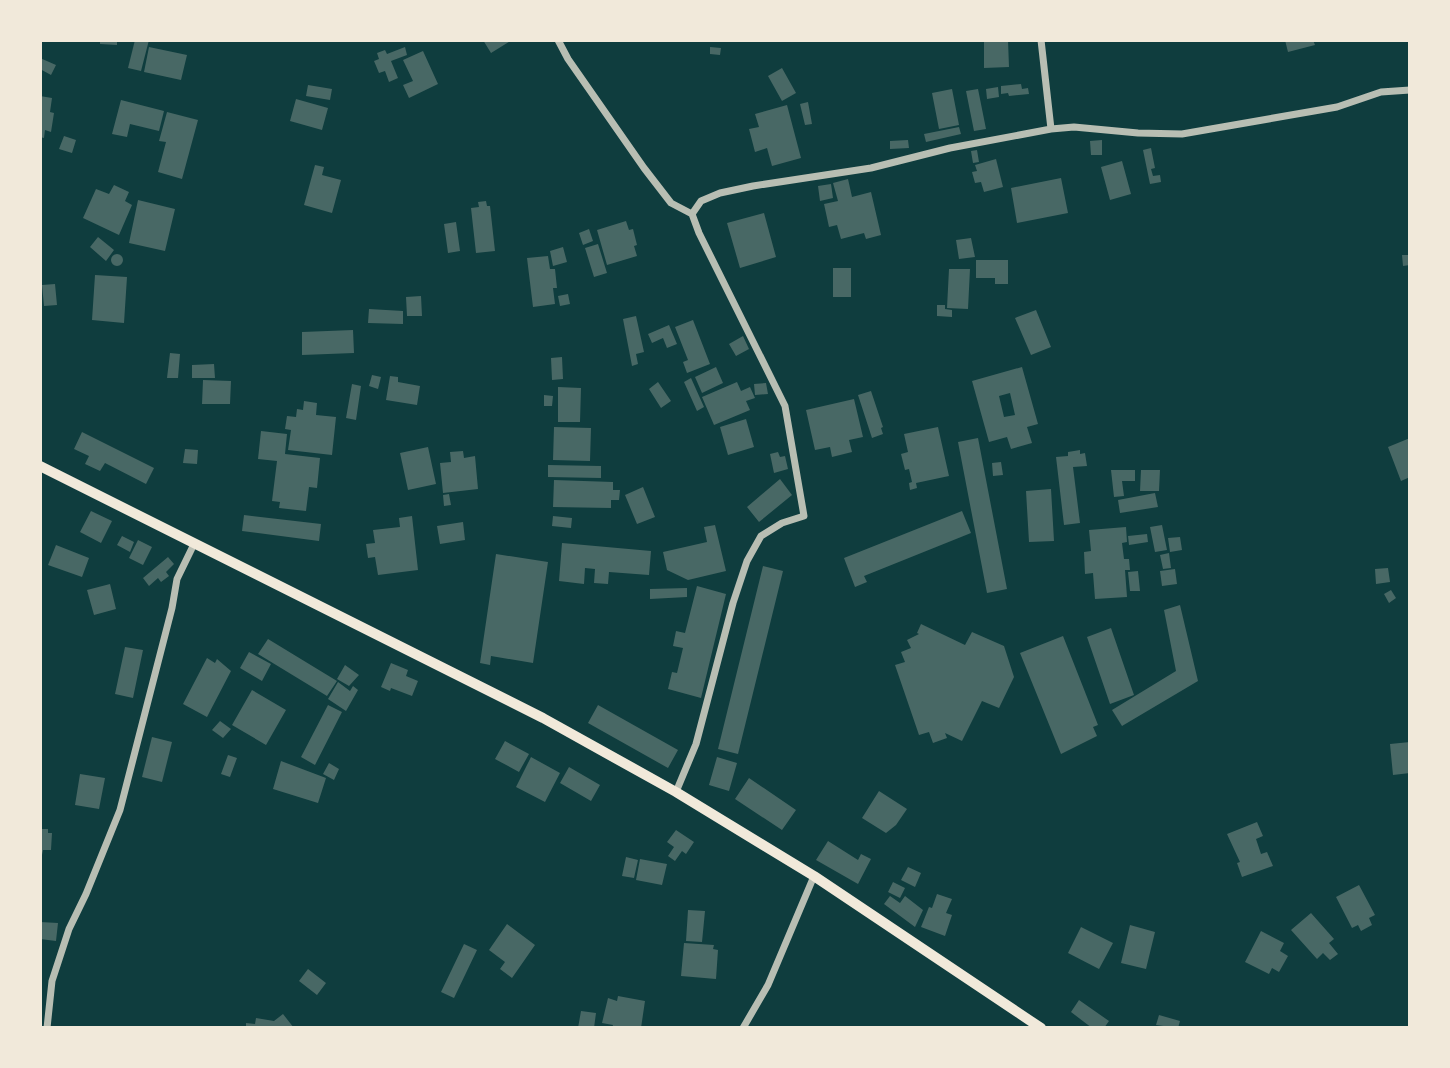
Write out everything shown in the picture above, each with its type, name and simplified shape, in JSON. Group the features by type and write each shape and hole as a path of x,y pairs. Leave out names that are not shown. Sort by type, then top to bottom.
{"main road":[{"path":"40,466 543,718 676,792 814,876 1041,1028"}],"street":[{"path":"558,40 568,59 644,168 671,202 692,214 785,406 804,516 782,523 761,536 747,561 733,603 696,744 676,792"},
{"path":"1041,40 1051,129"},
{"path":"692,214 701,201 720,193 871,168 950,148 1051,129 1074,127 1138,134 1182,134 1337,107 1381,92 1410,90"},
{"path":"47,1028 52,981 69,929 120,810 177,579 194,544"},
{"path":"743,1028 768,985 814,876"}],"building":[{"path":"100,40 117,40 117,45 100,44"},
{"path":"135,40 149,40 141,71 128,68"},
{"path":"483,40 512,40 491,53"},
{"path":"984,40 1008,40 1009,67 984,68"},
{"path":"1285,40 1313,40 1315,45 1288,52"},
{"path":"149,47 187,55 181,80 144,72"},
{"path":"405,47 407,55 391,61 398,78 389,82 385,71 379,73 374,61 379,59 377,53 385,50 387,54"},
{"path":"710,47 721,48 720,55 710,54"},
{"path":"423,51 438,84 409,98 403,85 413,81 403,60"},
{"path":"40,58 56,65 51,75 40,69"},
{"path":"782,68 796,93 782,101 768,76"},
{"path":"1021,84 1022,89 1028,88 1029,94 1001,94 1001,86"},
{"path":"308,85 332,89 330,100 306,96"},
{"path":"998,87 999,97 987,99 986,89"},
{"path":"952,89 959,125 939,129 932,93"},
{"path":"978,89 986,129 974,131 966,91"},
{"path":"40,96 52,98 50,112 54,113 51,132 45,130 44,138 40,137"},
{"path":"296,99 328,108 322,130 290,121"},
{"path":"121,100 164,111 159,131 130,124 127,137 112,134"},
{"path":"808,102 812,124 805,125 800,104"},
{"path":"787,105 801,158 772,166 767,148 755,152 749,129 759,127 755,114"},
{"path":"167,112 198,120 182,179 158,172 166,142 159,141"},
{"path":"959,127 961,134 926,142 924,134"},
{"path":"64,136 76,140 72,153 59,149"},
{"path":"908,140 909,148 890,149 890,141"},
{"path":"1102,140 1102,155 1091,155 1090,141"},
{"path":"1151,148 1155,168 1151,169 1153,176 1160,175 1161,182 1150,184 1143,150"},
{"path":"977,150 979,162 973,163 971,151"},
{"path":"996,159 1003,187 984,192 981,182 975,183 972,172 977,171 975,165"},
{"path":"1122,161 1131,194 1110,200 1101,167"},
{"path":"315,165 324,167 322,175 341,180 332,213 304,205"},
{"path":"1061,178 1068,213 1017,223 1011,188"},
{"path":"848,179 852,197 871,192 881,235 866,239 864,233 841,239 837,225 829,227 824,204 838,201 833,183"},
{"path":"831,184 833,198 820,201 818,186"},
{"path":"114,185 129,192 125,201 132,205 119,235 83,218 96,189 109,194"},
{"path":"138,200 175,209 165,251 129,243"},
{"path":"486,201 487,206 490,206 495,251 476,253 471,208 479,207 478,202"},
{"path":"764,213 776,257 740,268 727,223"},
{"path":"626,221 629,230 633,229 637,256 607,265 597,230"},
{"path":"456,222 460,251 448,253 444,224"},
{"path":"589,229 593,241 583,245 579,233"},
{"path":"98,237 114,250 106,261 90,247"},
{"path":"971,238 975,257 959,259 956,240"},
{"path":"598,244 607,273 594,277 585,248"},
{"path":"563,247 567,262 553,266 550,251"},
{"path":"117,254 123,260 117,266 111,260"},
{"path":"1402,255 1410,255 1410,265 1403,266"},
{"path":"548,256 550,269 555,269 555,304 533,307 527,258"},
{"path":"976,260 1008,260 1008,284 995,284 995,278 976,278"},
{"path":"833,268 851,268 851,297 833,297"},
{"path":"949,269 970,269 968,309 947,308"},
{"path":"95,275 127,277 124,323 92,320"},
{"path":"55,284 57,305 44,306 42,285"},
{"path":"568,294 570,304 560,306 558,296"},
{"path":"421,296 422,316 407,316 406,297"},
{"path":"937,305 945,305 945,309 952,310 952,317 937,316"},
{"path":"369,309 403,311 403,324 368,323"},
{"path":"1036,310 1051,347 1031,355 1015,318"},
{"path":"636,316 644,352 636,354 638,364 632,366 623,319"},
{"path":"693,320 710,364 687,373 683,362 688,360 675,327"},
{"path":"669,325 677,344 667,348 663,338 652,343 648,334"},
{"path":"353,330 354,353 302,355 302,332"},
{"path":"743,336 749,349 736,356 729,344"},
{"path":"170,353 180,354 178,378 167,378"},
{"path":"562,357 563,379 552,380 551,358"},
{"path":"214,364 215,378 192,378 192,365"},
{"path":"716,367 723,383 702,393 695,377"},
{"path":"1022,367 1038,424 1027,427 1032,443 1011,449 1007,437 989,442 972,381","holes":["1010,393 1015,415 1004,417 999,396"]},
{"path":"372,375 381,377 378,389 369,386"},
{"path":"390,376 398,377 398,382 420,386 417,405 386,400"},
{"path":"691,378 704,407 697,411 684,382"},
{"path":"203,380 231,381 230,404 202,404"},
{"path":"658,382 671,401 661,408 649,389"},
{"path":"737,382 741,391 750,387 755,398 746,401 750,410 714,425 702,397"},
{"path":"766,383 768,394 755,395 754,384"},
{"path":"352,384 361,386 356,420 346,418"},
{"path":"558,387 581,388 580,422 558,422"},
{"path":"871,391 883,427 883,434 872,438 858,395"},
{"path":"544,395 553,396 552,406 544,406"},
{"path":"854,399 863,437 849,440 852,452 832,457 830,447 815,450 806,410"},
{"path":"304,401 317,403 316,415 336,417 332,455 288,450 291,430 285,429 287,416 296,417 297,409 303,410"},
{"path":"746,419 754,447 728,455 720,427"},
{"path":"554,427 591,428 590,461 553,460"},
{"path":"938,427 949,476 916,483 917,488 910,490 909,483 912,482 909,469 905,470 901,454 908,452 904,434"},
{"path":"261,431 287,434 285,454 320,458 317,488 309,487 306,511 279,508 280,502 272,501 277,461 258,459"},
{"path":"82,432 154,468 146,484 105,463 100,471 85,464 89,456 74,449"},
{"path":"978,438 1007,589 987,593 958,442"},
{"path":"1410,438 1410,477 1401,481 1388,447"},
{"path":"428,447 436,484 408,490 400,453"},
{"path":"185,449 198,450 197,464 183,463"},
{"path":"1080,450 1080,454 1085,453 1087,466 1073,467 1080,523 1064,525 1056,457 1068,456 1068,452"},
{"path":"463,451 464,458 475,456 478,489 443,493 440,463 451,462 450,452"},
{"path":"778,452 780,457 785,456 788,469 774,473 770,454"},
{"path":"1001,462 1003,475 993,476 992,463"},
{"path":"548,465 601,466 601,478 548,477"},
{"path":"1111,470 1135,470 1135,481 1122,481 1124,496 1114,497"},
{"path":"1141,470 1160,470 1159,491 1140,491"},
{"path":"780,479 792,495 759,522 747,507"},
{"path":"554,480 613,482 613,490 620,490 619,500 611,500 611,508 553,507"},
{"path":"643,487 655,517 637,524 625,495"},
{"path":"1051,489 1054,541 1029,542 1026,491"},
{"path":"1155,493 1158,507 1120,513 1118,500"},
{"path":"449,494 451,505 444,506 443,495"},
{"path":"91,511 112,521 101,543 80,532"},
{"path":"962,511 971,533 864,576 867,582 855,587 844,558"},
{"path":"244,515 321,524 319,541 242,531"},
{"path":"412,516 418,570 378,575 375,557 368,558 366,544 375,543 373,530 400,527 399,518"},
{"path":"553,516 572,518 571,528 552,526"},
{"path":"463,522 465,540 440,544 437,526"},
{"path":"715,525 726,571 688,580 667,570 663,552 707,542 704,527"},
{"path":"1162,525 1167,550 1155,552 1150,527"},
{"path":"1126,527 1127,542 1122,543 1124,559 1129,559 1130,570 1125,570 1127,597 1095,599 1093,573 1085,574 1084,552 1091,551 1089,530"},
{"path":"1147,534 1148,542 1129,545 1128,536"},
{"path":"122,536 134,542 130,552 117,545"},
{"path":"1180,537 1182,550 1170,552 1168,538"},
{"path":"138,540 152,547 143,565 129,558"},
{"path":"562,543 651,551 649,575 609,572 608,584 594,583 595,569 585,568 584,584 559,581"},
{"path":"56,545 89,558 82,577 48,565"},
{"path":"1169,553 1171,568 1163,569 1160,555"},
{"path":"496,554 548,562 533,663 491,656 490,665 480,663"},
{"path":"168,557 174,564 166,572 169,576 161,582 158,578 149,586 143,578"},
{"path":"763,566 783,571 738,754 718,749"},
{"path":"1388,568 1390,582 1376,584 1375,569"},
{"path":"1175,569 1177,584 1162,586 1160,571"},
{"path":"1138,571 1140,591 1130,591 1128,572"},
{"path":"110,584 116,609 94,615 87,590"},
{"path":"697,586 726,594 701,698 668,689 672,672 677,673 683,648 673,646 676,631 685,633"},
{"path":"687,588 687,597 650,599 650,589"},
{"path":"1391,590 1396,598 1389,603 1384,594"},
{"path":"1180,605 1198,681 1122,726 1112,710 1176,671 1164,610"},
{"path":"921,624 965,645 972,632 1004,646 1014,677 999,708 982,701 962,741 945,733 947,738 933,743 929,732 919,735 895,665 905,662 901,652 911,648 907,640 919,634 917,633"},
{"path":"1111,628 1134,695 1110,704 1087,637"},
{"path":"1063,636 1098,725 1093,727 1097,736 1061,754 1020,653"},
{"path":"268,639 337,681 327,696 258,654"},
{"path":"125,647 143,650 133,698 115,694"},
{"path":"249,652 271,664 262,681 240,668"},
{"path":"207,658 215,663 217,659 231,671 207,717 183,704"},
{"path":"391,663 408,670 406,676 418,681 412,696 381,687"},
{"path":"345,665 359,675 349,686 337,679"},
{"path":"338,682 350,691 353,686 358,690 346,711 328,699"},
{"path":"252,690 286,710 266,745 232,725"},
{"path":"328,705 342,712 315,765 301,757"},
{"path":"598,705 678,750 668,768 588,723"},
{"path":"220,721 231,729 223,738 212,730"},
{"path":"152,737 172,742 162,782 142,777"},
{"path":"505,741 529,754 519,772 495,759"},
{"path":"1410,742 1410,773 1393,775 1390,744"},
{"path":"228,755 237,758 230,777 221,774"},
{"path":"531,757 560,773 545,802 516,787"},
{"path":"717,757 737,763 729,791 709,785"},
{"path":"281,761 326,778 318,803 273,789"},
{"path":"329,763 339,769 334,780 323,774"},
{"path":"569,767 600,785 591,801 560,783"},
{"path":"80,774 105,778 99,809 75,805"},
{"path":"749,778 796,810 782,830 735,799"},
{"path":"879,791 907,809 896,825 886,833 862,818"},
{"path":"1257,822 1263,836 1256,839 1261,854 1267,852 1273,866 1242,877 1237,863 1240,862 1227,834"},
{"path":"40,829 48,829 48,833 52,833 51,850 43,850 42,855"},
{"path":"676,830 694,842 686,854 682,851 675,861 668,856 674,847 667,842"},
{"path":"828,841 858,860 861,854 871,859 858,884 816,860"},
{"path":"626,857 638,860 634,878 622,876"},
{"path":"640,859 667,864 662,885 636,880"},
{"path":"908,867 921,873 915,887 901,880"},
{"path":"893,882 905,888 900,898 888,892"},
{"path":"1359,885 1375,915 1369,918 1372,925 1361,931 1358,925 1352,928 1336,897"},
{"path":"937,894 952,899 946,913 952,915 945,936 921,927"},
{"path":"890,896 900,903 905,896 923,910 915,927 884,904"},
{"path":"688,910 705,911 702,942 686,941"},
{"path":"1311,913 1334,939 1329,943 1338,954 1330,960 1323,953 1317,959 1291,930"},
{"path":"40,922 58,923 56,941 40,939"},
{"path":"507,924 535,945 512,978 500,969 505,962 489,950"},
{"path":"1130,925 1155,932 1146,969 1121,963"},
{"path":"1081,927 1113,943 1099,969 1068,953"},
{"path":"1261,931 1284,943 1280,951 1288,956 1279,972 1272,968 1269,974 1245,962"},
{"path":"684,943 714,945 713,949 718,950 716,979 681,976"},
{"path":"464,944 477,950 454,998 441,992"},
{"path":"308,969 326,983 317,995 299,981"},
{"path":"618,996 645,1001 641,1028 612,1028 613,1025 602,1023 608,998 617,1001"},
{"path":"1079,1000 1109,1021 1104,1028 1092,1028 1071,1012"},
{"path":"581,1011 596,1013 594,1028 578,1028"},
{"path":"283,1014 294,1028 246,1028 246,1023 255,1024 256,1018 274,1021"},
{"path":"1159,1015 1180,1021 1178,1028 1156,1025"}]}
